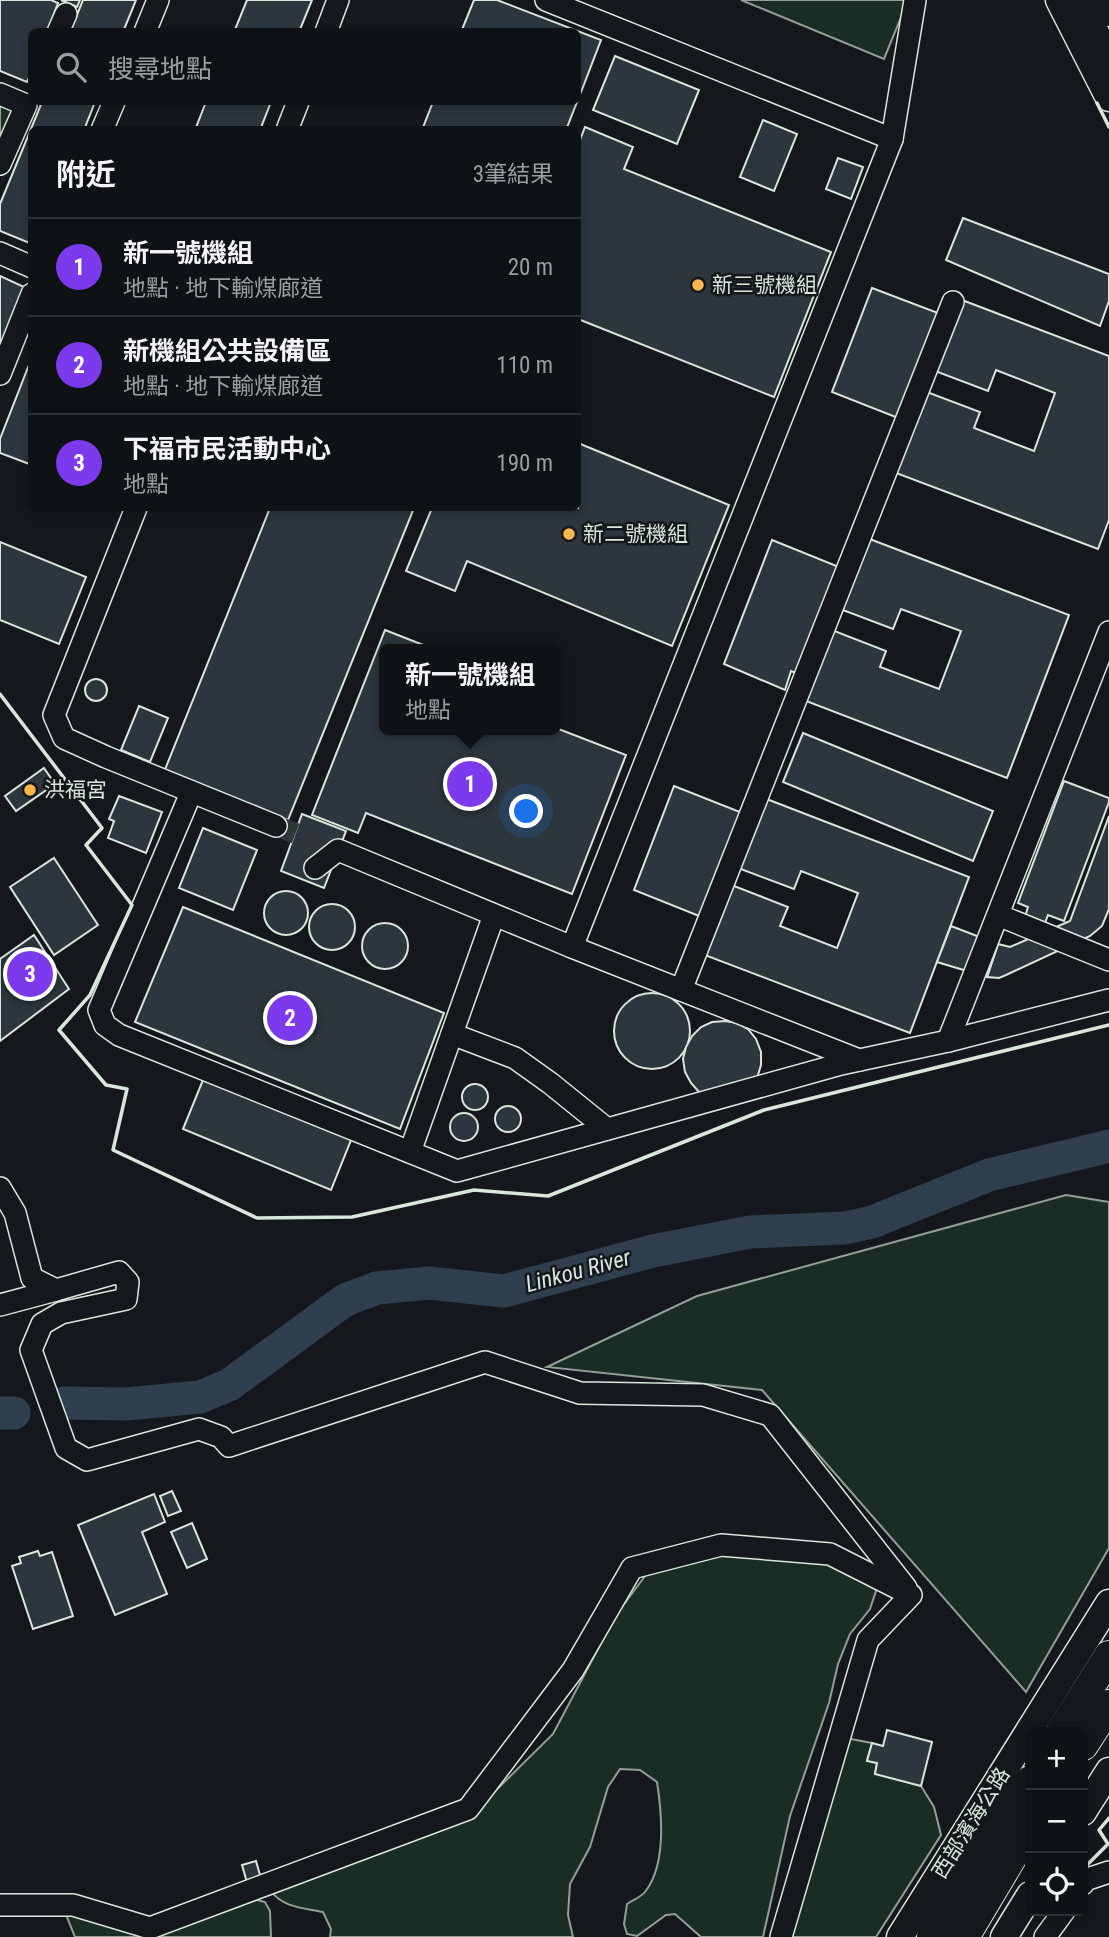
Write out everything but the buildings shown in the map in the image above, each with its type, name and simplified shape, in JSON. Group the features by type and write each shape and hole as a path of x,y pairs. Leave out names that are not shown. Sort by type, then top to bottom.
{"highway":[{"path":"1077,0 1109,64"},
{"path":"1104,0 1109,11"},
{"path":"1064,1727 1109,1656"},
{"path":"1088,1737 1109,1705"},
{"path":"932,1937 1025,1789"},
{"path":"964,1937 1025,1834"}],"main road":[{"path":"1059,0 1109,98"},
{"name":"西部濱海公路","path":"900,1937 1109,1603"},
{"path":"1088,1804 1109,1771"},
{"path":"1004,1937 1025,1903"}],"street":[{"path":"147,28 158,0"},
{"path":"328,28 338,0"},
{"path":"545,0 892,139"},
{"path":"572,947 892,139 915,0"},
{"path":"0,94 28,99"},
{"path":"0,164 28,101"},
{"path":"104,126 113,105"},
{"path":"289,126 297,105"},
{"path":"0,253 28,265"},
{"path":"681,990 953,302"},
{"path":"0,374 28,304"},
{"path":"135,511 54,715 64,738 191,793 276,826"},
{"path":"947,1041 1109,632"},
{"path":"191,793 99,1010 105,1025 119,1035 457,1171 859,1060 1109,1000"},
{"path":"315,869 338,850 572,947 859,1060"},
{"path":"411,1152 494,915"},
{"path":"998,915 1109,960"},
{"path":"452,1034 514,1058 607,1129"},
{"path":"0,1188 15,1213 32,1278 56,1290"},
{"path":"0,1305 119,1272 128,1282 126,1298 61,1313 43,1324 32,1350 66,1448 87,1460 199,1429 221,1437 229,1446 485,1362 580,1393 704,1395 770,1415 911,1595"},
{"path":"0,1905 73,1905 150,1928 468,1809 573,1670 632,1568 721,1545 830,1555 911,1595"},
{"path":"780,1937 868,1640 911,1595"},
{"path":"1088,1879 1109,1872"},
{"path":"1045,1937 1060,1916"}],"green space":[{"path":"741,0 908,0 884,59"},
{"path":"0,103 14,108 0,141"},
{"path":"1066,1195 1109,1202 1109,1548 1026,1692 762,1390 547,1367 697,1296"},
{"path":"698,1554 814,1554 874,1581 876,1591 870,1609 850,1634 838,1664 829,1703 790,1816 763,1937 701,1937 675,1914 666,1915 637,1936 627,1934 624,1924 627,1904 643,1894 652,1881 660,1853 657,1782 640,1770 620,1769 608,1787 590,1847 570,1884 568,1915 573,1937 330,1937 331,1929 323,1912 288,1904 271,1891 473,1813 553,1734 616,1615 651,1568"},
{"path":"851,1739 872,1743 867,1760 877,1763 875,1773 921,1786 934,1807 941,1835 876,1937 785,1937 844,1741"},
{"path":"246,1897 265,1902 270,1911 271,1937 75,1937 63,1907 153,1924"}],"waterway":[{"name":"Linkou River","path":"64,1403 126,1404 200,1397 229,1385 345,1300 377,1288 429,1283 504,1291 653,1251 750,1232 845,1228 872,1222 989,1175 1109,1146"},
{"name":"Linkou River","path":"0,1413 14,1413"}],"tunnel":[{"path":"276,826 338,850"}],"wall":[{"path":"1097,103 1109,127"},
{"path":"0,694 102,828 86,845 132,905 90,995 59,1030 106,1085 127,1089 113,1150 257,1218 352,1217 474,1190 548,1196 764,1110 1109,1025"},
{"path":"1088,1864 1108,1844 1099,1830 1109,1818"}],"place":[{"name":"新三號機組","path":"698,285"},
{"name":"新二號機組","path":"569,534"},
{"name":"新一號機組","path":"470,784"},
{"name":"洪福宮","path":"30,790"},
{"name":"下福市民活動中心","path":"30,974"},
{"name":"新機組公共設備區","path":"290,1018"}]}
